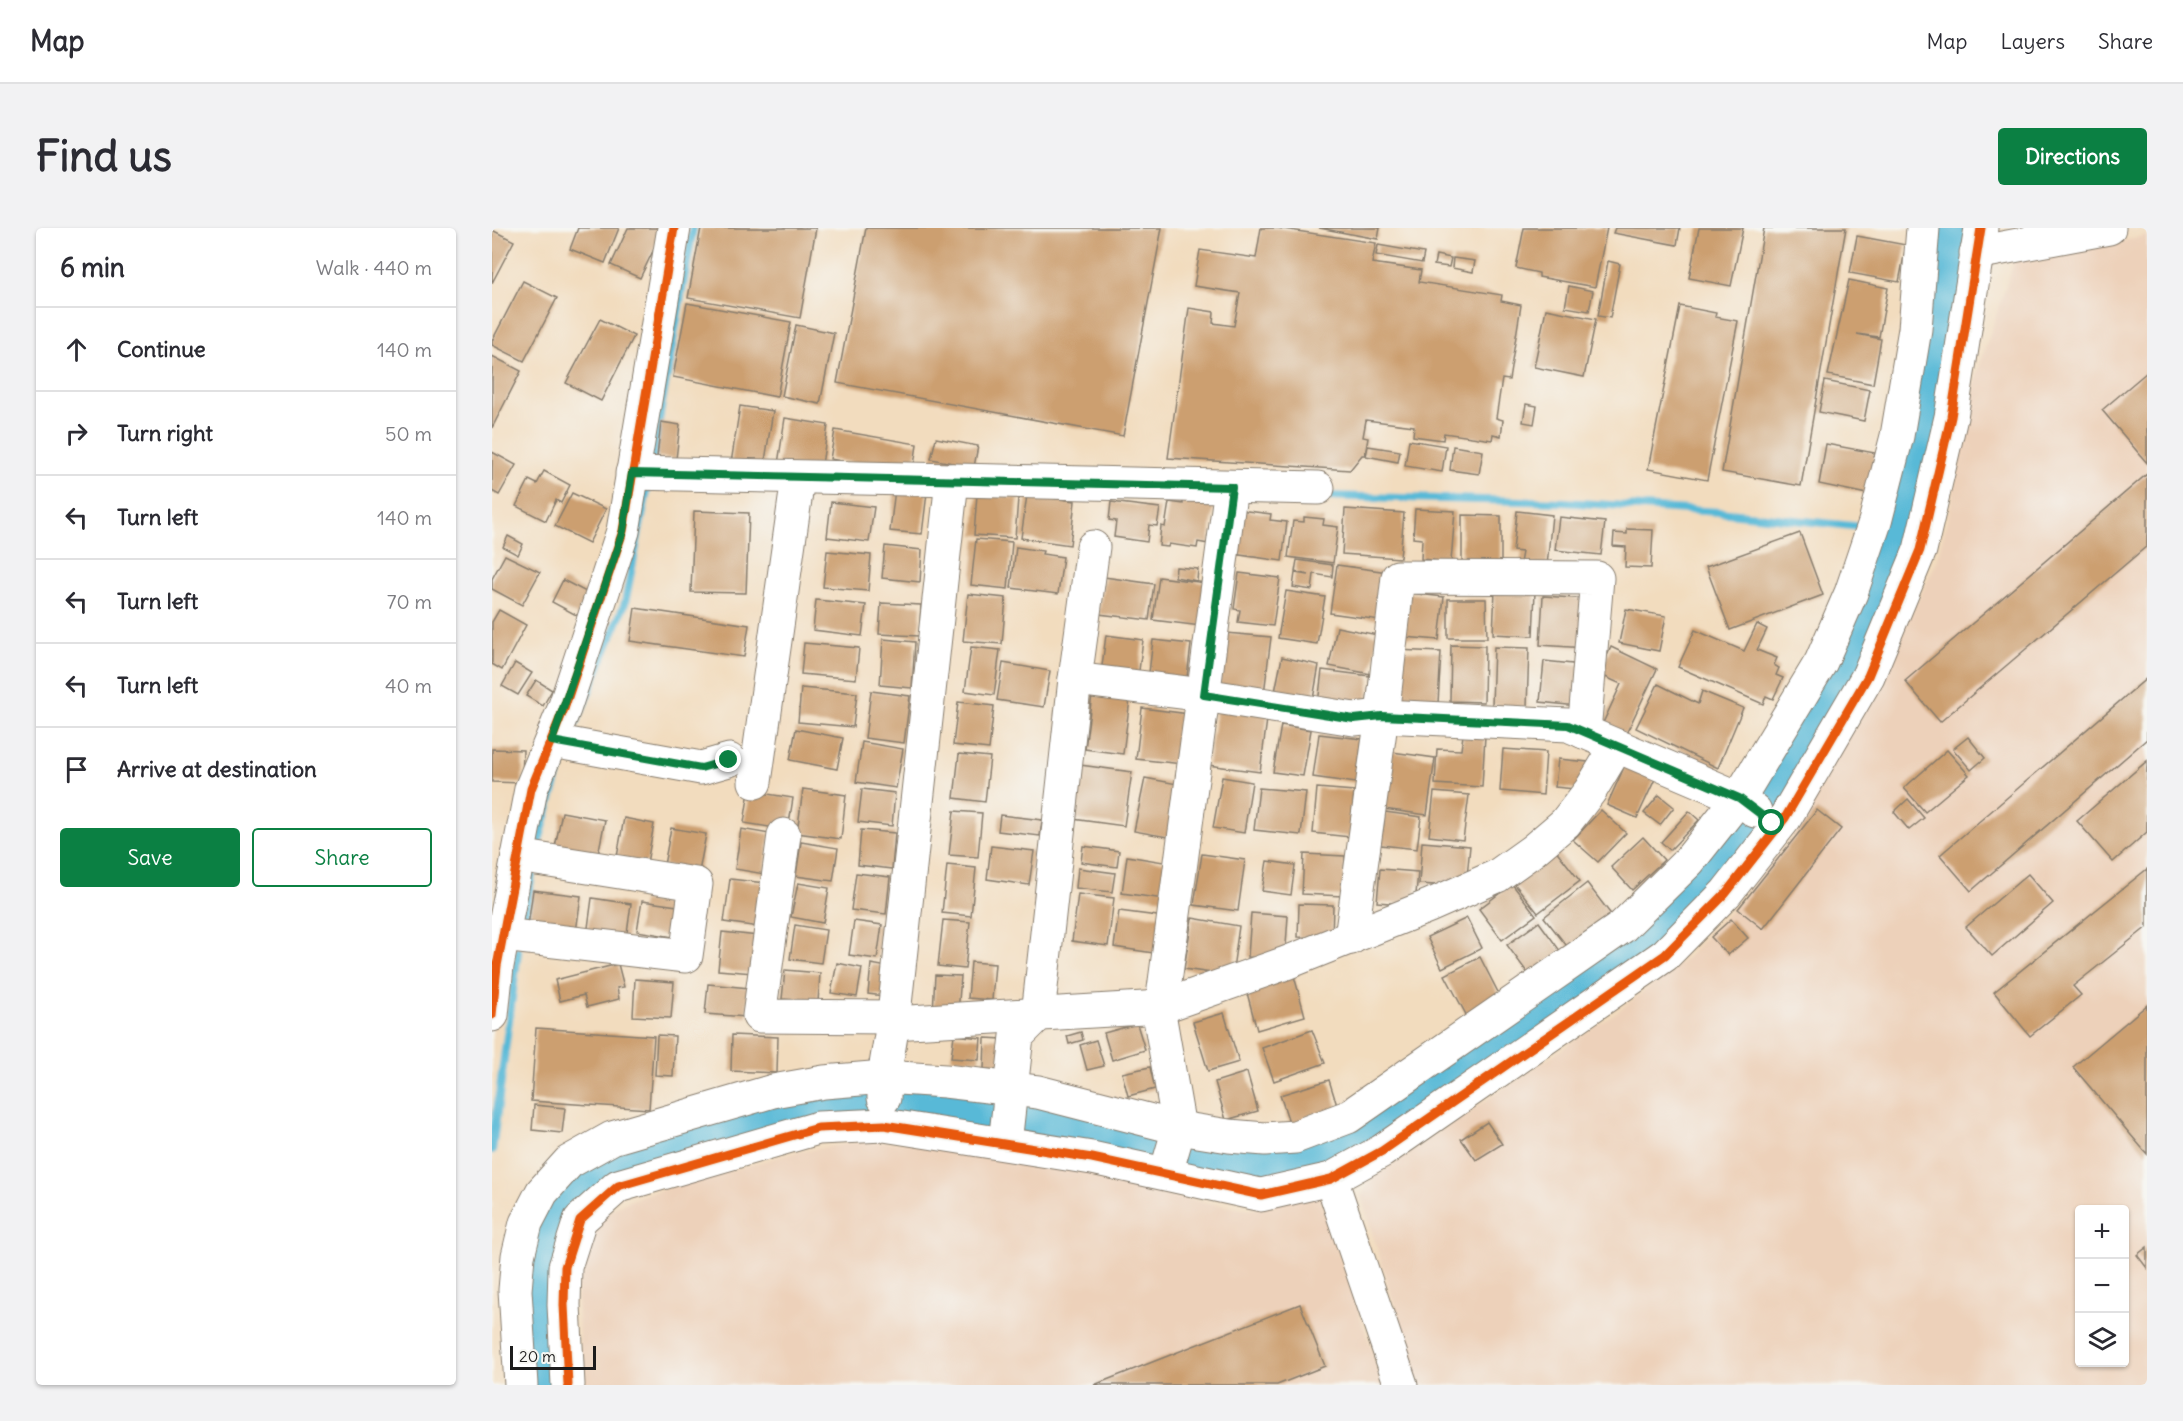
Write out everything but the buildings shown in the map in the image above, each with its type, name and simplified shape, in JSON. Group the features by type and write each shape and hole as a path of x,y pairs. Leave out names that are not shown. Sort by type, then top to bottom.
{"street":[{"path":"492,1015 497,955 530,858 531,789 563,743 623,531 674,228"},
{"path":"568,1385 564,1305 565,1267 580,1220 618,1185 818,1128 884,1102 1008,1116 1038,1092 1173,1152 1261,1195 1331,1179 1382,1151 1665,955 1726,893 1851,593 1875,522 1897,436 1915,329 1923,228"},
{"path":"1075,679 1204,695 1354,719 1382,716 1568,725 1760,814 1785,818 1868,676 1920,550 1951,417 1979,240 2109,228"},
{"path":"632,473 952,480 1231,490 1318,488"},
{"path":"755,782 798,478"},
{"path":"884,1102 952,480"},
{"path":"1173,1152 1160,1019 1161,1007 1231,490"},
{"path":"1008,1116 1017,1036 1038,1015 1075,679 1093,547"},
{"path":"1350,938 1382,716 1398,577 1597,578 1584,732"},
{"path":"563,743 701,768 729,760"},
{"path":"784,835 759,1016 893,1020 1038,1015 1161,1007 1350,938 1497,876 1565,823 1590,791 1617,746"},
{"path":"521,1385 515,1290 518,1256 526,1223 542,1192 569,1162 612,1138 773,1091 824,1082 884,1102 1008,1116 1092,1158 1173,1152 1229,1136 1295,1137 1348,1117 1622,927 1689,861 1760,814"},
{"path":"497,955 686,956 696,884 530,858"},
{"path":"1331,1179 1401,1385"}],"shaded area":[{"path":"2147,235 2147,1385 1419,1385 1361,1196 1373,1177 1618,1011 1682,962 1739,902 1792,837 1871,698 1937,561 1952,501 1964,431 1978,370 2015,259 2111,244"},
{"path":"858,1142 934,1143 1093,1172 1158,1194 1249,1210 1318,1193 1384,1385 582,1385 576,1278 589,1230 614,1208 643,1195 793,1153"}],"waterway":[{"path":"651,464 693,228"},
{"path":"546,1385 539,1296 544,1240 560,1204 585,1177 627,1155 710,1133 759,1116 836,1103 945,1106 991,1111 1238,1163 1290,1164 1360,1138 1635,950 1701,887 1752,829 1812,730 1855,651 1895,549 1919,456 1937,356 1949,228"},
{"path":"576,723 625,603 649,480"},
{"path":"1323,496 1563,502 1719,512 1862,527"},
{"path":"1887,544 1895,549"},
{"path":"536,851 565,751"},
{"path":"523,922 534,864"},
{"path":"492,1150 518,951"}],"cycle path":[{"path":"492,1015 497,966 531,789 564,709 623,531 674,228"},
{"path":"568,1385 564,1305 565,1267 580,1220 618,1186 818,1128 884,1125 1092,1158 1261,1195 1331,1179 1382,1151 1665,955 1726,893 1785,818 1868,676 1920,550 1951,417 1981,228"}],"route":[{"path":"729,760 701,768 552,741 623,531 632,473 1232,487 1204,695 1354,719 1382,716 1568,725 1739,798 1772,823"}]}
